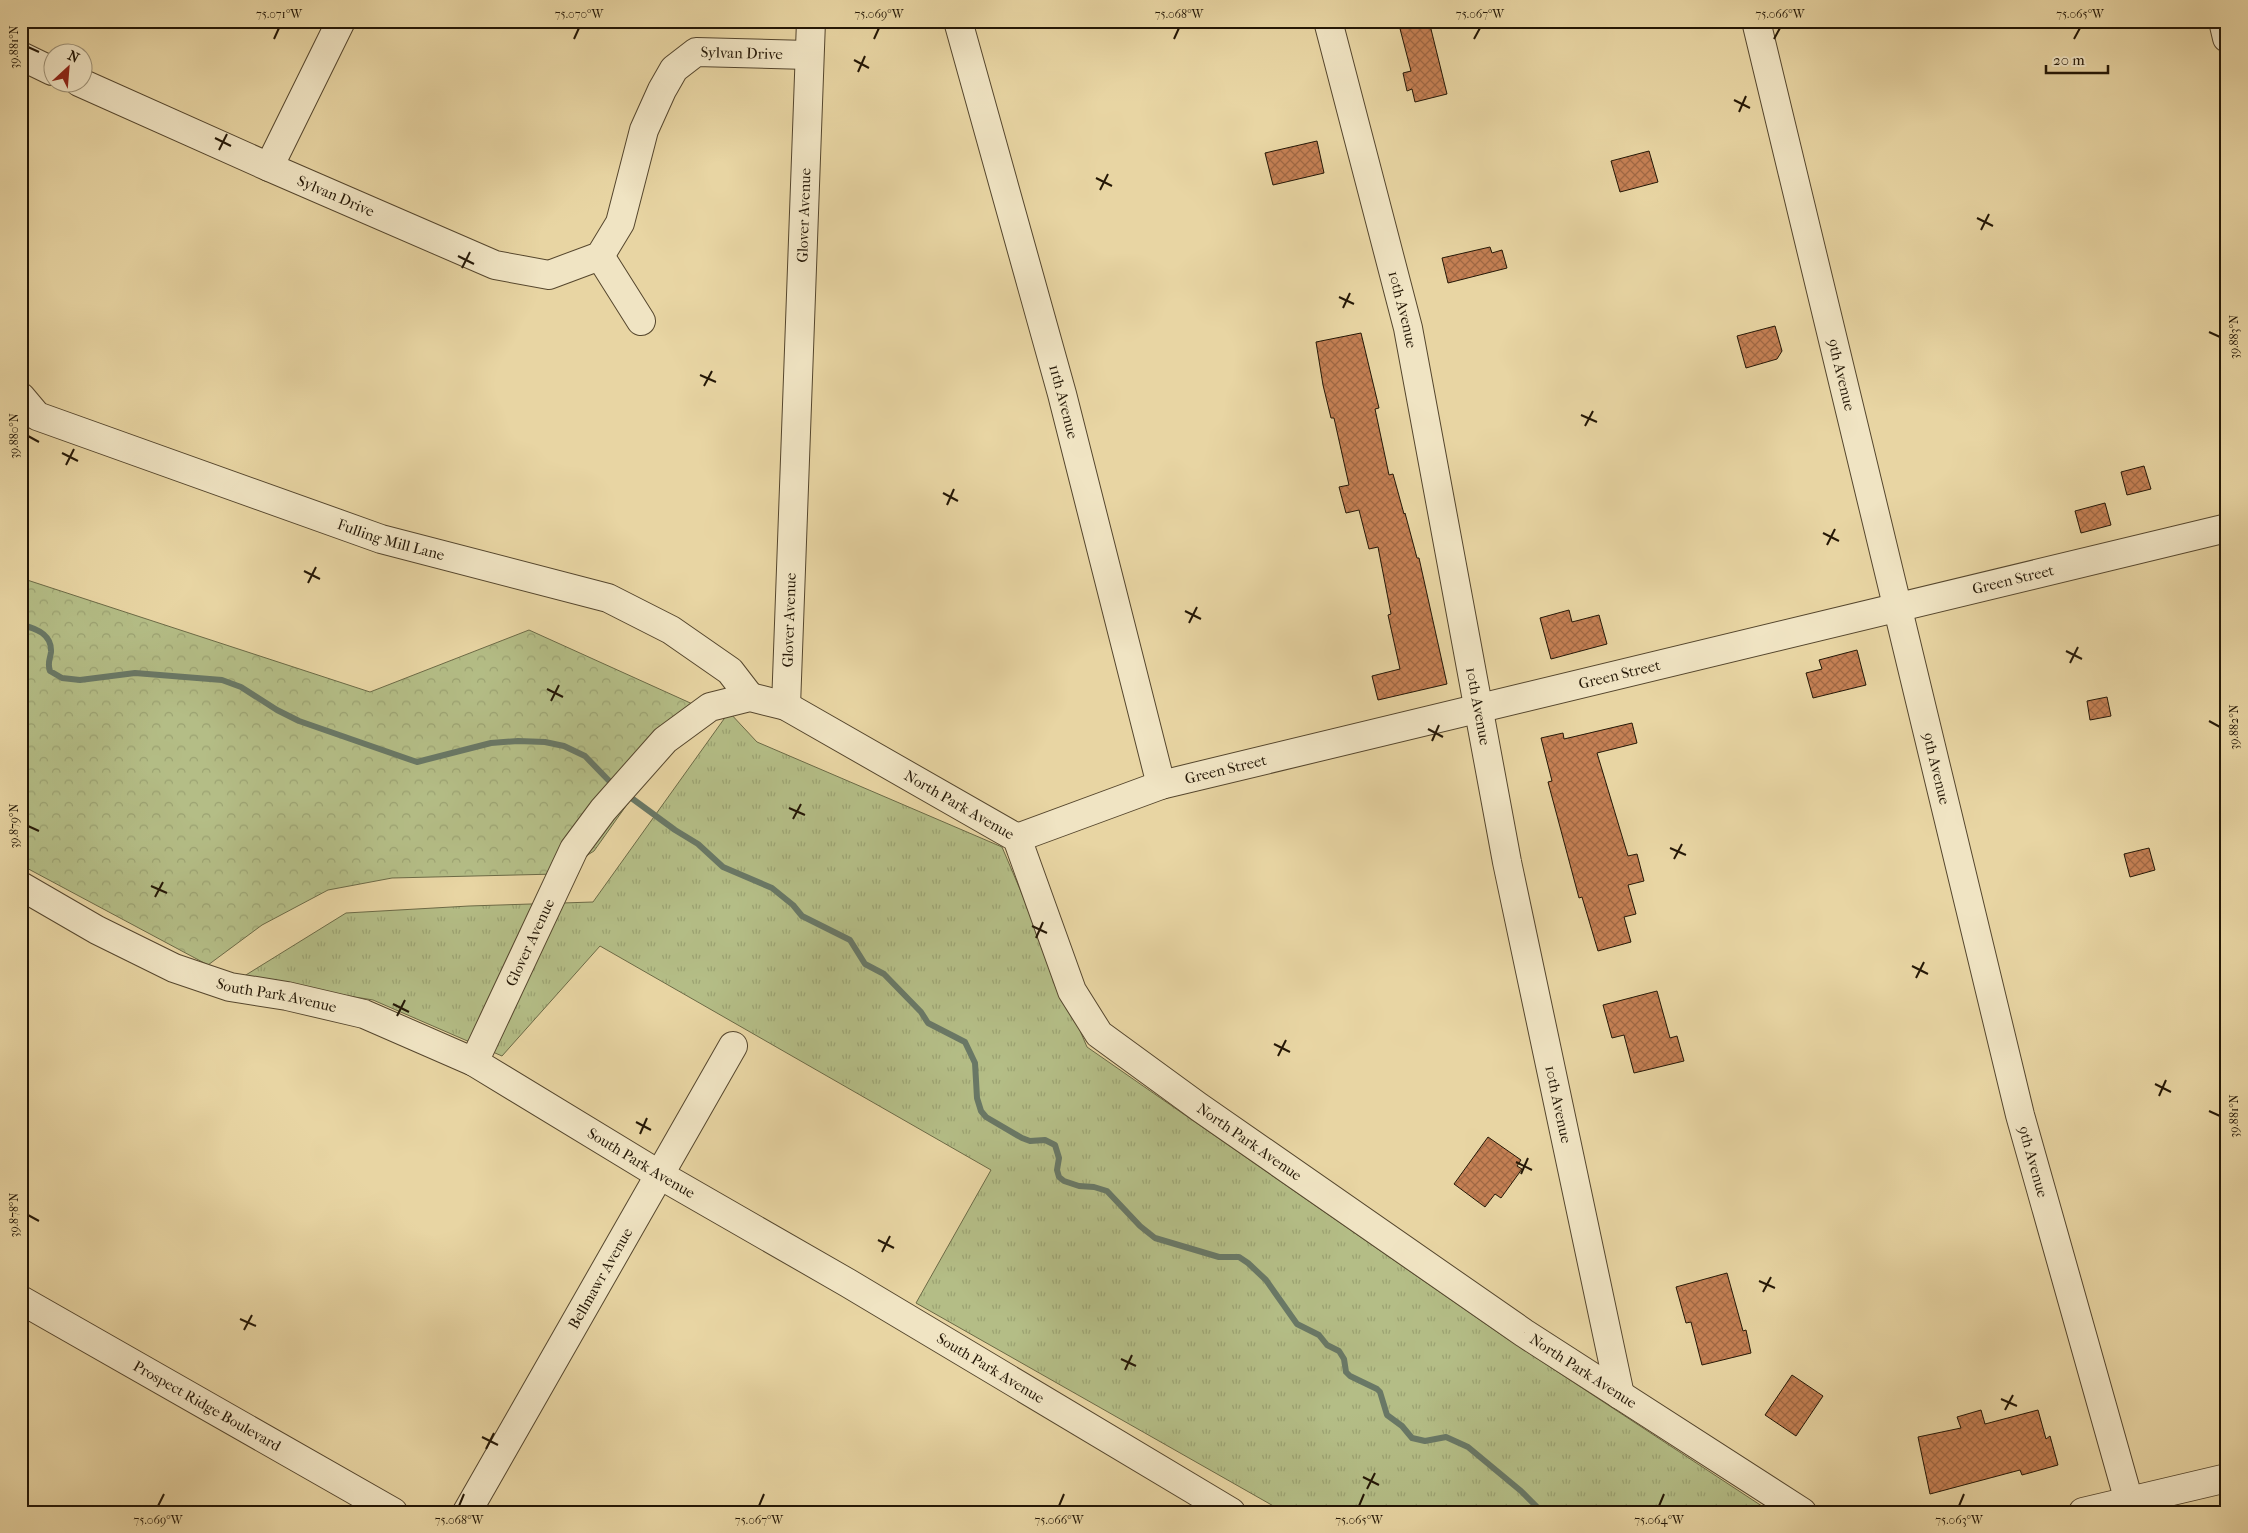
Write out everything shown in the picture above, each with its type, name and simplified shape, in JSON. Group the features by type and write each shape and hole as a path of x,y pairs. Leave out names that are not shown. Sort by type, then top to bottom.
{"street":[{"path":"269,167 341,21"},
{"name":"Glover Avenue","path":"474,1062 574,849 611,801 665,740 710,707 750,697 786,706 808,55 811,21"},
{"name":"11th Avenue","path":"958,21 1062,394 1161,785"},
{"name":"10th Avenue","path":"1328,21 1408,328 1507,862 1620,1394"},
{"name":"9th Avenue","path":"1756,21 2020,1115 2131,1506"},
{"path":"2223,21 2227,38"},
{"name":"Sylvan Drive","path":"92,88 495,265 549,275 600,256 620,223 644,130 662,90 674,69 696,52 808,55"},
{"path":"21,56 42,66"},
{"path":"600,256 641,321"},
{"name":"Fulling Mill Lane","path":"21,397 37,416 381,540 608,598 671,630 730,671 750,697"},
{"name":"Green Street","path":"1017,838 1161,785 2227,528"},
{"name":"North Park Avenue","path":"786,706 1017,838 1072,991 1100,1034 1199,1107 1524,1333 1802,1512"},
{"name":"South Park Avenue","path":"21,886 106,934 174,968 230,986 287,996 364,1014 474,1062 660,1175 856,1288 1231,1512"},
{"name":"Bellmawr Avenue","path":"467,1512 733,1046"},
{"name":"Prospect Ridge Boulevard","path":"21,1300 377,1508"},
{"path":"2083,1512 2131,1506 2227,1478"}],"green space":[{"path":"21,578 370,692 529,630 697,706 594,851 557,874 392,878 328,890 262,925 208,965 21,865"},
{"path":"729,712 757,742 1002,847 1087,1047 1506,1338 1771,1512 1284,1512 916,1303 991,1170 600,946 502,1056 373,1000 241,978 346,913 469,906 593,902"}],"building":[{"path":"1398,21 1429,21 1447,94 1415,102 1412,89 1407,91 1403,73 1411,71"},
{"path":"1317,141 1324,173 1273,185 1265,153"},
{"path":"1649,151 1658,182 1620,192 1611,161"},
{"path":"1490,247 1492,253 1502,250 1507,268 1448,283 1442,258"},
{"path":"1775,326 1782,351 1777,359 1746,368 1737,336"},
{"path":"1361,333 1379,408 1375,409 1389,475 1393,474 1417,558 1419,558 1447,684 1378,700 1372,676 1400,669 1388,615 1391,614 1378,547 1369,549 1359,510 1346,513 1339,487 1349,485 1334,418 1331,418 1323,385 1316,342"},
{"path":"2144,466 2151,489 2127,495 2121,472"},
{"path":"2105,503 2111,525 2081,533 2075,511"},
{"path":"1569,610 1572,622 1599,615 1607,644 1551,659 1540,618"},
{"path":"1857,650 1866,685 1813,698 1806,673 1822,669 1819,660"},
{"path":"2107,697 2111,716 2090,720 2087,701"},
{"path":"1632,723 1637,743 1597,753 1628,856 1637,854 1644,881 1628,885 1636,914 1624,917 1631,942 1598,951 1582,897 1579,898 1548,782 1552,781 1541,738 1563,733 1564,739"},
{"path":"2149,848 2155,870 2130,877 2124,854"},
{"path":"1657,991 1670,1038 1677,1036 1684,1061 1634,1073 1624,1035 1612,1038 1603,1005"},
{"path":"1488,1137 1521,1160 1517,1166 1522,1169 1501,1198 1495,1194 1485,1207 1454,1184"},
{"path":"1727,1273 1743,1331 1746,1330 1751,1353 1702,1365 1691,1322 1686,1323 1676,1287"},
{"path":"1792,1375 1823,1396 1796,1436 1765,1415"},
{"path":"1981,1410 1985,1424 2038,1410 2046,1439 2050,1436 2058,1465 2022,1475 2020,1470 1930,1494 1918,1437 1961,1428 1957,1417"}],"waterway":[{"path":"21,625 37,630 46,636 51,646 50,671 62,678 80,680 135,673 222,680 241,687 277,710 299,721 417,762 491,743 545,742 564,746 585,756 615,787"},
{"path":"626,794 675,830 698,844 723,867 772,888 793,905 802,916 850,940 865,964 884,974 921,1012 928,1023 965,1042 975,1063 977,1098 981,1111 986,1117 1022,1138 1030,1141 1045,1140 1055,1145 1059,1158 1057,1170 1059,1177 1064,1181 1107,1191 1140,1226 1155,1238 1219,1257 1239,1257 1248,1263 1266,1280 1297,1324 1319,1335 1327,1345 1339,1351 1344,1359 1346,1372 1350,1376 1380,1392 1387,1415 1402,1426 1412,1438 1425,1441 1446,1437 1468,1447 1521,1491 1542,1512"}]}
